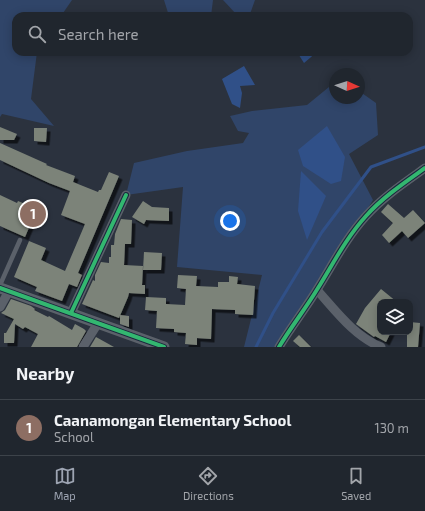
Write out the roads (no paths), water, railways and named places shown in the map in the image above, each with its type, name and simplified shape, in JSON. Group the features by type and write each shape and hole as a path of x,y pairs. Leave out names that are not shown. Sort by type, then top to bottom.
{"street":[{"path":"279,347 317,290 343,247 364,218 385,197 425,168"},
{"path":"71,313 126,195"},
{"path":"0,307 3,288 164,347"},
{"path":"317,290 357,333 381,347"},
{"path":"83,347 98,323"}],"lane":[{"path":"3,288 20,240"}],"waterway":[{"path":"256,347 273,313 322,232 371,167 425,147"}],"place":[{"name":"Caanamongan Elementary School","path":"33,214"}]}
